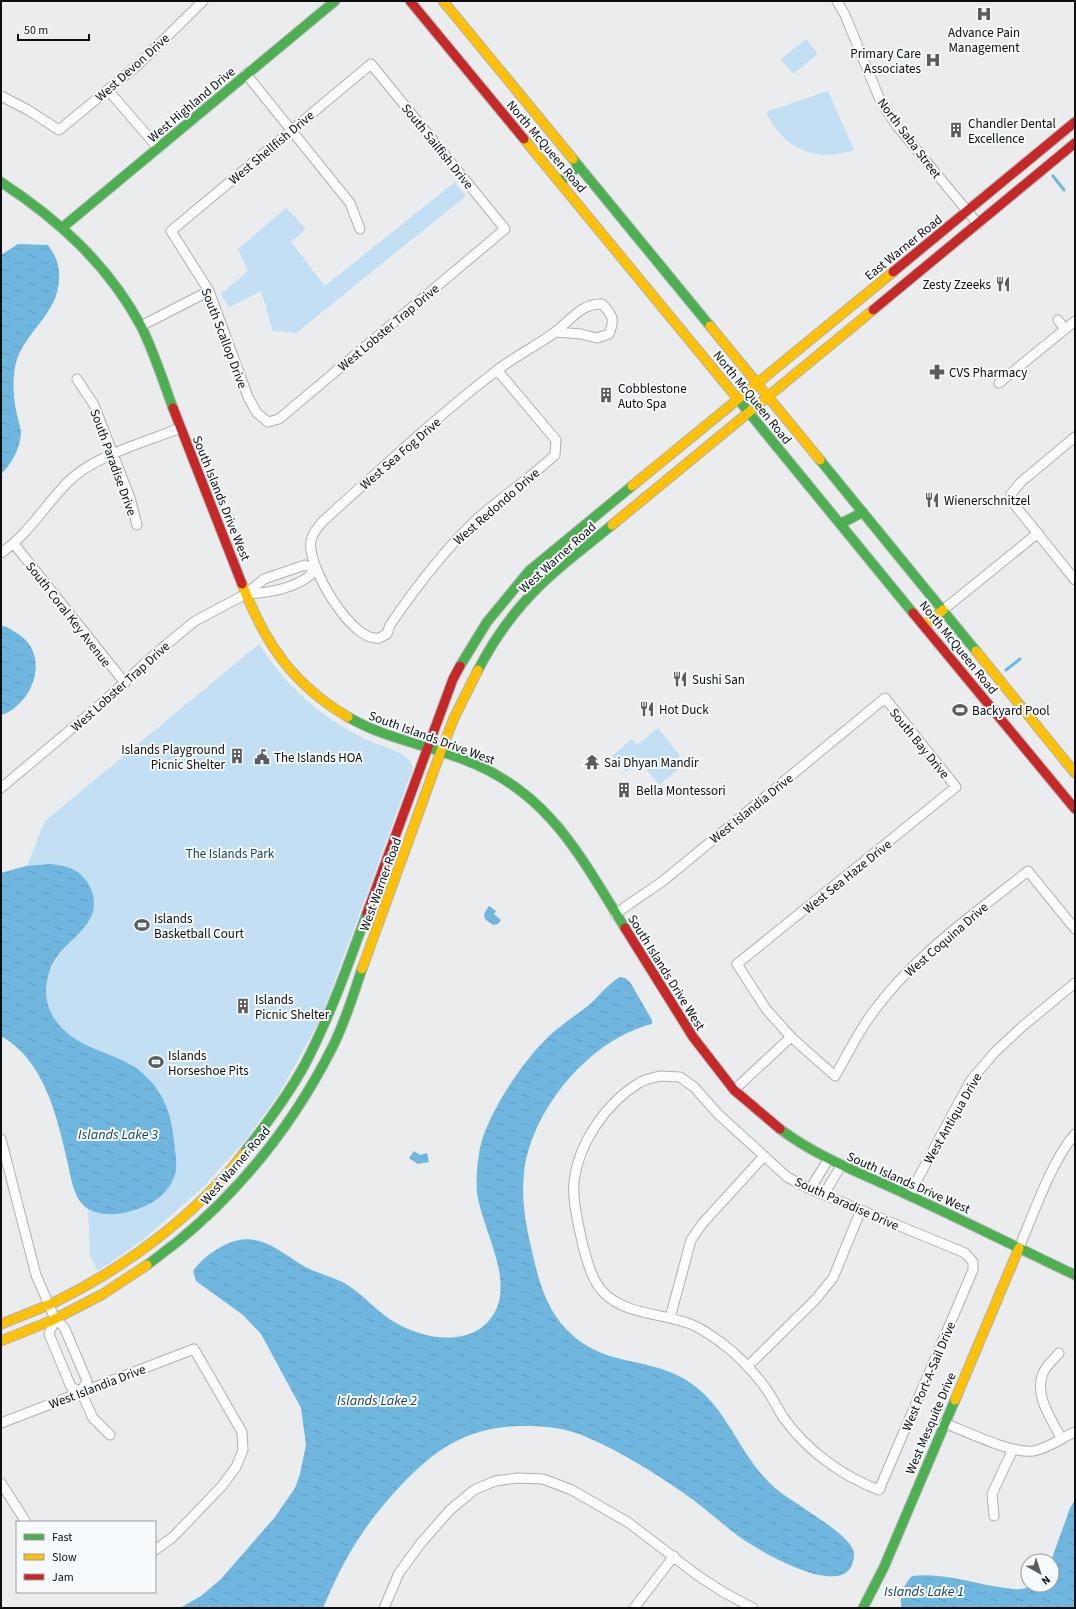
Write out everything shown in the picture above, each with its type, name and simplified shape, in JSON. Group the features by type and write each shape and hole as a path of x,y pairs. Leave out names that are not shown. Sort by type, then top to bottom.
{"main road":[{"name":"West Highland Drive","path":"63,227 335,1"},
{"name":"North McQueen Road","path":"410,1 1075,809"},
{"name":"North McQueen Road","path":"443,1 864,512 1075,773"},
{"name":"East Warner Road","path":"747,391 1075,122"},
{"path":"767,396 1075,143"},
{"path":"560,182 579,166"},
{"name":"South Islands Drive West","path":"1,182 32,201 63,227 93,258 121,293 141,326 246,594 268,641 287,668 310,692 361,726 396,740 428,747 459,758 506,780 530,796 557,824 575,848 615,914 693,1036 734,1090 768,1120 797,1142 828,1160 909,1195 1075,1275"},
{"name":"West Warner Road","path":"1,1324 49,1304 128,1260 182,1216 229,1170 278,1109 318,1040 332,1009 453,679 469,648 484,624 509,593 540,562 747,391"},
{"name":"West Warner Road","path":"1,1341 55,1319 98,1298 174,1245 218,1206 242,1180 280,1134 311,1086 338,1035 441,752 469,683 484,656 514,613 552,575 767,396"},
{"path":"840,524 864,512"},
{"path":"540,562 552,575"},
{"path":"924,626 943,610"},
{"name":"West Mesquite Drive","path":"863,1608 884,1568 1019,1248"}],"street":[{"name":"West Devon Drive","path":"1,96 28,110 59,130 139,64 203,1"},
{"name":"North Saba Street","path":"837,1 845,15 880,100 897,126 978,224"},
{"name":"West Shellfish Drive","path":"171,231 371,64"},
{"name":"South Sailfish Drive","path":"371,64 505,229"},
{"path":"246,74 350,203 360,229"},
{"path":"108,90 158,148"},
{"name":"West Lobster Trap Drive","path":"268,422 279,419 505,229"},
{"name":"South Scallop Drive","path":"171,231 208,291 248,397 256,413 268,422"},
{"path":"141,326 208,291"},
{"name":"West Sea Fog Drive","path":"316,570 312,559 311,542 314,533 322,522 406,446 497,370 556,332 584,307 594,304 602,304 610,313 613,324 609,334 597,338 581,334 556,332"},
{"path":"1058,320 1065,329"},
{"path":"999,383 1075,321"},
{"name":"West Redondo Drive","path":"316,570 331,597 349,621 362,632 378,638 387,634 390,624 427,572 451,544 478,518 555,456 557,449 556,440 497,370"},
{"name":"South Paradise Drive","path":"77,379 94,405 130,498 137,525"},
{"path":"1,553 14,544 28,530 68,482 86,467 114,454 180,428"},
{"path":"1075,437 1021,482 1011,494 1014,504 1075,580"},
{"path":"943,610 1038,533"},
{"name":"South Coral Key Avenue","path":"14,544 124,683"},
{"path":"305,565 316,570 308,579 269,593 246,594 264,579 305,565"},
{"name":"West Lobster Trap Drive","path":"1,788 102,704 175,636 195,621 246,594"},
{"name":"South Bay Drive","path":"885,698 956,787"},
{"name":"West Islandia Drive","path":"615,914 663,881 885,698"},
{"name":"West Sea Haze Drive","path":"791,1036 766,1009 737,964 956,787"},
{"name":"West Coquina Drive","path":"791,1036 835,1076 870,1016 897,982 929,950 1028,871 1075,929"},
{"name":"West Antiqua Drive","path":"909,1195 971,1080 1007,1041 1075,983"},
{"path":"734,1090 791,1036"},
{"name":"South Paradise Drive","path":"670,1318 621,1304 604,1293 592,1277 581,1238 574,1182 580,1156 599,1120 624,1093 641,1082 660,1076 680,1077 694,1087 717,1113 787,1177 810,1189 966,1253 974,1262"},
{"path":"1019,1248 1049,1179 1068,1142 1075,1134"},
{"path":"1,1139 36,1275 55,1319 64,1327 87,1381 81,1392"},
{"path":"764,1156 702,1224 691,1240 670,1318 694,1326 719,1340 748,1366 816,1299 833,1278 861,1210"},
{"path":"810,1189 828,1160"},
{"path":"824,1194 842,1166"},
{"name":"West Port-A-Sail Drive","path":"748,1366 768,1392 783,1417 799,1436 825,1460 857,1482 879,1490 973,1270 974,1262"},
{"path":"55,1319 49,1334 71,1387 81,1392 93,1418 110,1435"},
{"name":"West Islandia Drive","path":"1,1423 194,1349 242,1432 243,1450 236,1467 221,1487 173,1537 156,1549"},
{"path":"1058,1353 1043,1373 1040,1390 1043,1405 1061,1438"},
{"path":"944,1423 1013,1449 1032,1451 1047,1446 1075,1432"},
{"path":"994,1516 992,1494 1013,1449"},
{"path":"385,1608 400,1573 421,1542 450,1510 474,1490 495,1481 517,1478 543,1479 572,1490 629,1523 697,1575 723,1592 753,1608"},
{"path":"1,1483 25,1521"},
{"path":"634,1608 674,1556"}],"green space":[{"path":"806,39 818,54 793,74 781,59"},
{"path":"828,91 854,150 840,154 827,155 802,150 791,144 782,135 773,125 766,112"},
{"path":"455,182 466,196 296,333 273,331 261,291 229,307 221,294 248,271 238,249 286,208 306,229 291,242 325,286"},
{"name":"The Islands Park","path":"259,644 281,674 305,699 348,730 371,742 400,753 411,762 413,768 321,1018 280,1092 245,1141 202,1188 144,1239 98,1271 90,1256 88,1208 103,1214 115,1214 145,1076 129,1065 86,1047 75,1040 58,1024 48,1007 45,994 51,969 67,946 87,925 85,878 71,869 58,865 27,866 45,821"},
{"path":"658,728 681,757 679,757 681,767 659,785 640,761 626,772 612,756 632,739 637,745"}],"water":[{"path":"18,244 48,245 57,261 59,279 54,302 22,348 17,359 14,371 14,391 21,434 19,445 14,456 1,474 1,255"},
{"path":"1,626 15,632 31,647 35,656 36,666 35,676 26,696 15,708 1,715"},
{"name":"Islands Lake 3","path":"50,864 67,867 81,875 90,888 94,903 93,911 87,924 59,954 50,969 46,985 46,994 50,1010 61,1027 70,1035 88,1046 119,1059 139,1070 159,1091 166,1105 172,1126 176,1163 176,1170 173,1180 168,1188 154,1201 135,1210 116,1214 103,1214 89,1210 82,1204 76,1195 72,1183 59,1125 46,1090 28,1059 16,1046 1,1036 1,873 26,866"},
{"path":"489,906 496,911 494,914 501,920 498,924 493,925 485,919 484,914"},
{"name":"Islands Lake 2","path":"620,977 625,978 630,982 652,1020 652,1024 629,1032 607,1045 586,1061 567,1080 551,1102 538,1125 529,1149 523,1183 525,1213 534,1262 544,1293 553,1312 566,1329 594,1350 623,1360 653,1366 668,1371 683,1378 698,1389 711,1401 722,1415 750,1460 761,1474 782,1493 833,1528 851,1546 854,1554 850,1569 839,1576 823,1576 804,1571 785,1563 751,1545 699,1504 660,1477 592,1439 551,1427 502,1427 466,1436 450,1444 421,1465 408,1478 382,1506 362,1533 337,1576 323,1608 180,1608 201,1596 221,1579 275,1517 295,1488 300,1474 306,1445 301,1408 261,1334 243,1315 196,1281 193,1271 213,1252 221,1247 244,1239 254,1240 264,1242 307,1268 346,1284 359,1293 389,1319 416,1332 450,1338 471,1333 481,1328 494,1314 500,1298 500,1281 497,1263 480,1209 477,1192 477,1173 482,1140 495,1109 504,1093 535,1050 556,1030 589,1005"},
{"path":"414,1151 420,1155 427,1153 429,1162 418,1164 409,1158"},
{"name":"Islands Lake 1","path":"1075,1500 1075,1608 902,1608 902,1591 912,1576 938,1576 1000,1587 1020,1588 1020,1593 1060,1593 1060,1553 1054,1553 1070,1508"}],"waterway":[{"path":"1053,176 1064,190"},
{"path":"1006,670 1020,659"}],"traffic: fast":[{"path":"63,227 335,1"},
{"path":"573,159 710,326"},
{"path":"560,182 579,166"},
{"path":"1,182 43,212 62,228 80,245 113,283 128,304 146,336 173,408"},
{"path":"737,398 913,613"},
{"path":"820,460 976,651"},
{"path":"460,666 487,622 529,571 632,486"},
{"path":"840,524 863,512"},
{"path":"478,670 488,651 512,616 526,600 557,570 612,525"},
{"path":"348,717 377,731 465,760 494,773 519,790 541,808 560,829 593,876 625,928"},
{"path":"243,1154 283,1100 304,1066 330,1010 367,913"},
{"path":"147,1265 176,1243 222,1201 244,1178 283,1129 301,1103 337,1038 362,969"},
{"path":"780,1129 795,1140 827,1158 951,1215 1075,1275"},
{"path":"863,1608 884,1567 955,1400"}],"traffic: slow":[{"path":"443,1 573,159"},
{"path":"524,139 737,398"},
{"path":"632,486 893,272"},
{"path":"612,525 873,310"},
{"path":"710,326 820,460"},
{"path":"242,584 260,625 283,660 311,691 348,717"},
{"path":"924,626 943,610"},
{"path":"976,651 1075,773"},
{"path":"362,969 441,751 454,718 478,670"},
{"path":"1,1324 55,1302 108,1273 133,1256 181,1219 224,1177 243,1154"},
{"path":"955,1400 1019,1248"},
{"path":"1,1341 53,1320 103,1294 147,1265"}],"traffic: jam":[{"path":"410,1 524,139"},
{"path":"893,272 1075,122"},
{"path":"873,310 1075,143"},
{"path":"173,408 242,584"},
{"path":"913,613 1075,809"},
{"path":"367,913 453,679 460,666"},
{"path":"625,928 693,1037 734,1090 780,1129"}],"place":[{"name":"Advance Pain Management","path":"984,14"},
{"name":"Primary Care Associates","path":"933,60"},
{"name":"Chandler Dental Excellence","path":"956,130"},
{"name":"Zesty Zzeeks","path":"1003,284"},
{"name":"CVS Pharmacy","path":"937,372"},
{"name":"Cobblestone Auto Spa","path":"606,395"},
{"name":"Wienerschnitzel","path":"932,500"},
{"name":"Sushi San","path":"680,679"},
{"name":"Hot Duck","path":"647,709"},
{"name":"Backyard Pool","path":"960,710"},
{"name":"Islands Playground Picnic Shelter","path":"237,756"},
{"name":"The Islands HOA","path":"262,757"},
{"name":"Sai Dhyan Mandir","path":"592,762"},
{"name":"Bella Montessori","path":"624,790"},
{"name":"Islands Basketball Court","path":"142,925"},
{"name":"Islands Picnic Shelter","path":"243,1006"},
{"name":"Islands Horseshoe Pits","path":"156,1062"}]}
